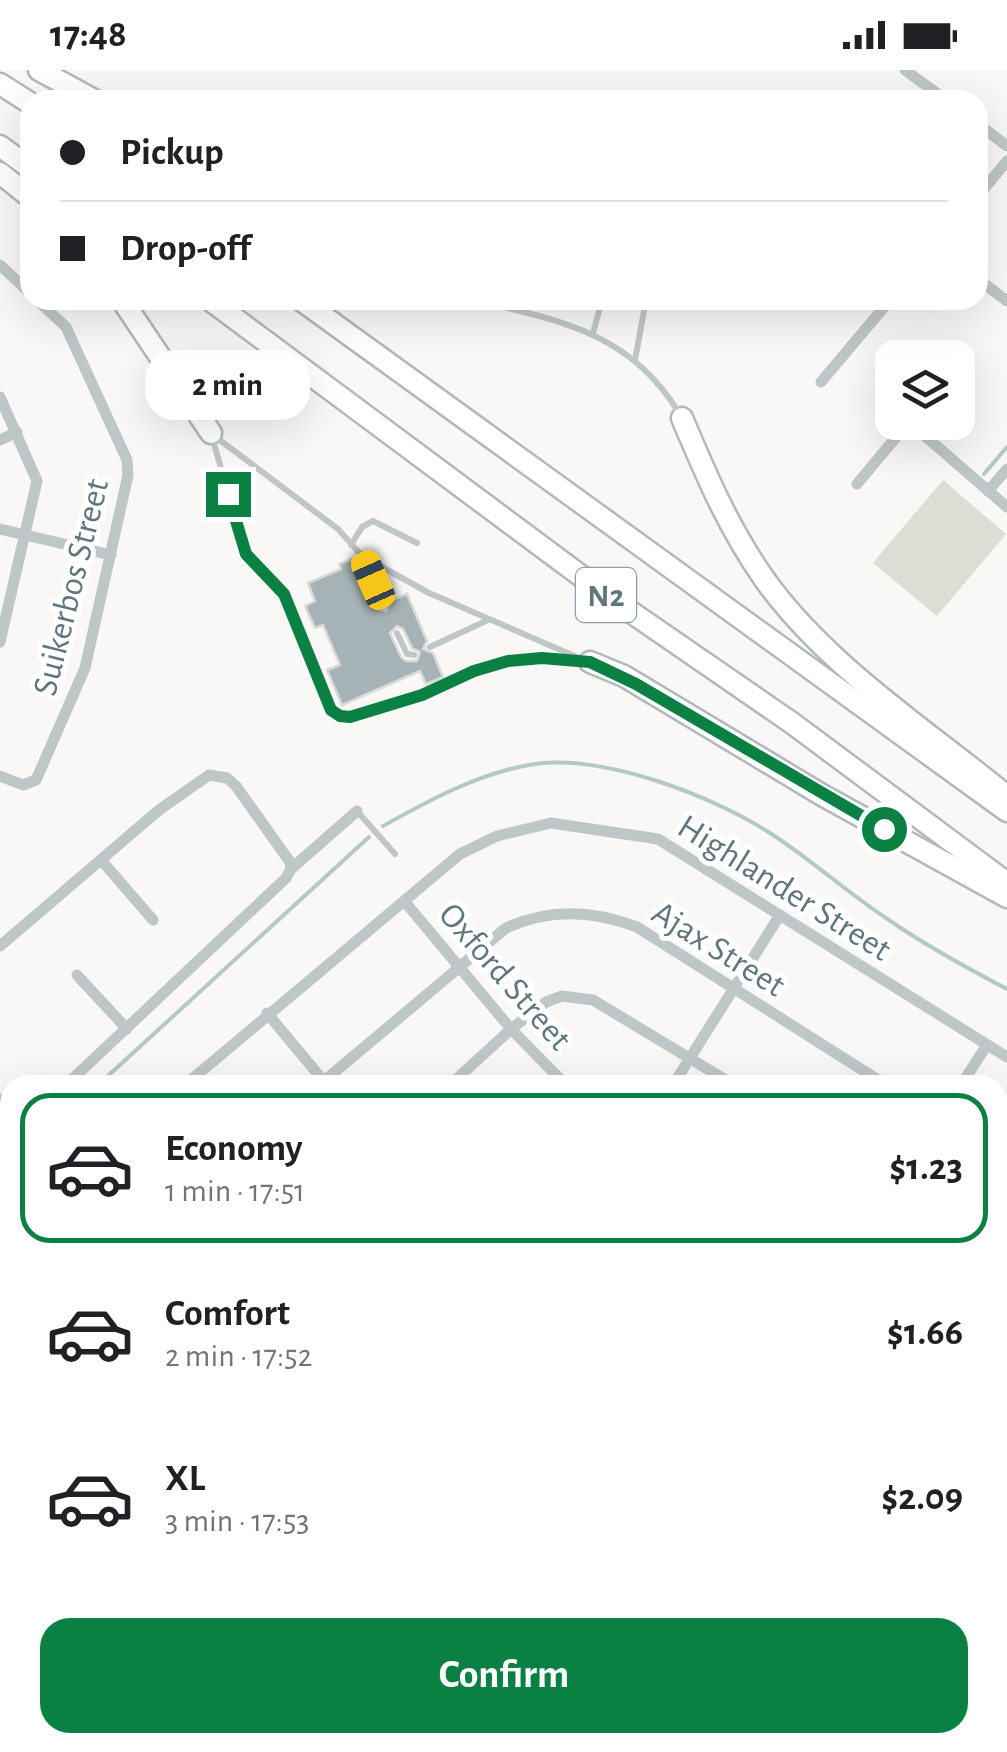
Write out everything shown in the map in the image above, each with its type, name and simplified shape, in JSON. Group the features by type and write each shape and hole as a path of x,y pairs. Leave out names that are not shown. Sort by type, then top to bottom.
{"highway":[{"path":"39,70 76,90"},
{"path":"0,174 20,189"},
{"path":"129,310 211,433"},
{"name":"N2","path":"223,310 612,600 792,723 1007,883"},
{"name":"N2","path":"315,310 1007,811"},
{"path":"682,418 734,533 767,583 801,623 842,663 1007,796"},
{"path":"590,662 636,684 822,796 1007,897"}],"street":[{"path":"905,70 932,90"},
{"path":"988,184 1007,161"},
{"path":"0,265 20,284"},
{"name":"Suikerbos Street","path":"0,776 31,784 39,776 79,688 128,476 127,460 66,327 48,310"},
{"path":"821,382 882,310"},
{"path":"0,396 36,478 0,642"},
{"path":"0,440 17,432"},
{"path":"857,484 894,440"},
{"path":"928,440 1007,506"},
{"path":"988,491 1007,469"},
{"path":"0,529 111,555"},
{"path":"0,946 174,798 213,774 228,778 236,786 292,869"},
{"path":"77,1075 357,812"},
{"name":"Highlander Street","path":"197,1075 475,844 550,823 658,838 1007,1057"},
{"path":"102,861 153,920"},
{"name":"Oxford Street","path":"406,902 511,1029 556,1075"},
{"name":"Ajax Street","path":"335,1075 506,928 548,913 582,914 637,927 870,1075"},
{"path":"679,1075 780,915"},
{"path":"77,974 127,1030"},
{"path":"461,1075 511,1029 546,1002 562,996 592,1000 718,1075"},
{"path":"267,1014 319,1075"},
{"path":"968,1075 987,1045"}],"lane":[{"path":"515,310 592,333 635,360 660,386 682,418"},
{"path":"592,333 599,310"},
{"path":"635,360 644,310"},
{"path":"211,433 338,529 362,556 384,604"},
{"path":"211,433 246,554 284,594 335,714 350,717 422,695 474,671 508,661 542,658 590,662"},
{"path":"352,545 362,527 372,521 417,543"},
{"path":"362,556 429,594 590,662"},
{"path":"430,648 490,620"},
{"path":"396,633 406,654 414,656"},
{"path":"357,812 395,854"}],"shaded area":[{"path":"943,480 1006,534 937,616 873,563"}],"building":[{"path":"351,559 374,608 386,611 390,601 407,594 427,641 423,649 433,653 443,677 426,684 420,671 342,705 327,670 340,665 323,625 315,628 305,606 315,601 308,583 341,569 339,564","holes":["397,626 403,629 412,648 420,652 417,661 401,657 390,633"]}],"waterway":[{"path":"984,474 1007,447"},
{"path":"383,826 453,790 510,769 557,763 622,771 689,792 748,820 903,930 1007,989"},
{"path":"109,1075 369,837"}],"route":[{"path":"228,494 246,554 284,594 331,710 340,716 350,717 422,695 474,671 508,661 558,658 590,662 624,676 822,796 884,829"}]}
